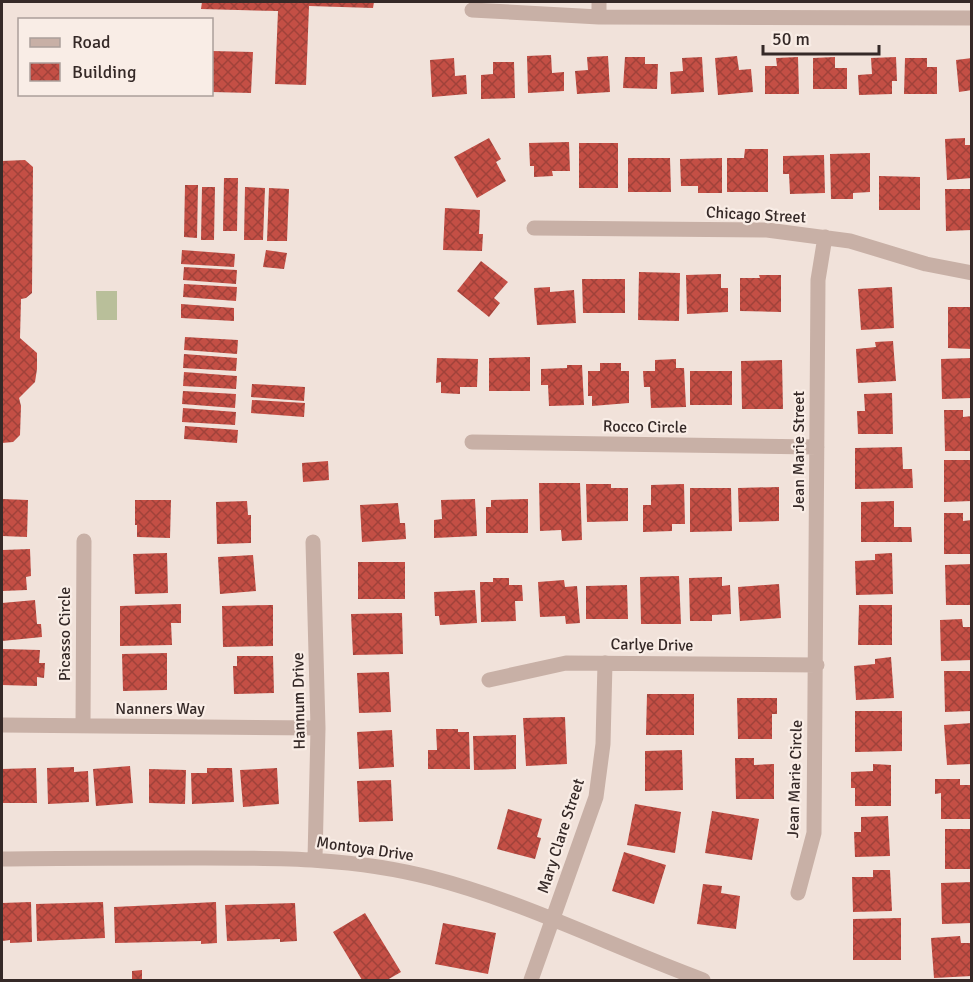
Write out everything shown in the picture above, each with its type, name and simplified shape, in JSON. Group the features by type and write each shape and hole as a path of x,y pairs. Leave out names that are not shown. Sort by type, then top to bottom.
{"street":[{"path":"472,10 599,9 972,18"},
{"name":"Chicago Street","path":"534,228 767,230 850,241 926,264 972,273"},
{"name":"Jean Marie Street","path":"817,665 818,280 825,237"},
{"name":"Rocco Circle","path":"472,442 817,447"},
{"name":"Picasso Circle","path":"83,726 84,541"},
{"name":"Hannum Drive","path":"313,542 318,728 315,859"},
{"name":"Carlye Drive","path":"489,680 566,663 817,665"},
{"name":"Mary Clare Street","path":"531,981 596,797 603,744 605,663"},
{"name":"Jean Marie Circle","path":"798,892 814,833 817,665"},
{"name":"Nanners Way","path":"2,726 318,728"},
{"name":"Montoya Drive","path":"2,859 315,859 381,867 490,895 704,981"}],"green space":[{"path":"96,291 117,291 117,320 97,320"}],"building":[{"path":"202,2 374,2 373,8 309,6 306,85 275,84 278,11 201,9"},
{"path":"213,51 253,52 251,93 213,92"},
{"path":"551,55 552,73 564,72 564,91 528,93 527,56"},
{"path":"608,56 610,92 577,94 575,71 588,70 587,57"},
{"path":"737,56 739,70 751,69 753,92 718,95 715,58"},
{"path":"625,57 645,57 645,64 658,64 657,89 623,88"},
{"path":"702,57 704,92 671,94 670,72 683,71 682,58"},
{"path":"798,57 799,94 765,94 765,66 777,66 776,58"},
{"path":"835,57 835,68 847,68 847,89 813,89 813,58"},
{"path":"896,57 897,81 892,81 892,94 859,95 858,75 872,74 871,58"},
{"path":"454,58 455,76 466,75 467,94 432,97 430,60"},
{"path":"905,58 927,58 927,67 937,67 937,94 904,94"},
{"path":"972,58 972,90 959,92 956,60"},
{"path":"493,62 514,62 515,98 481,99 481,75 493,74"},
{"path":"489,138 501,159 496,162 506,181 477,198 454,157"},
{"path":"965,138 965,145 972,145 972,178 947,180 945,139"},
{"path":"569,142 570,171 552,171 553,176 534,177 534,166 530,166 529,143"},
{"path":"579,143 618,143 618,188 579,188"},
{"path":"745,149 768,149 768,192 727,192 727,158 744,158"},
{"path":"870,153 870,192 853,193 853,199 831,199 830,154"},
{"path":"824,155 825,193 790,194 789,174 783,174 783,156"},
{"path":"628,158 670,158 671,192 628,192"},
{"path":"722,158 722,193 698,193 698,186 681,186 680,159"},
{"path":"25,160 33,167 32,293 21,299 20,338 37,353 37,369 35,382 19,398 20,435 13,442 2,443 2,161"},
{"path":"879,176 920,177 920,210 879,210"},
{"path":"224,178 238,178 237,231 223,231"},
{"path":"185,185 198,185 197,238 184,237"},
{"path":"202,187 215,187 214,240 201,240"},
{"path":"245,187 265,188 263,240 244,240"},
{"path":"269,188 289,189 287,241 267,241"},
{"path":"945,189 972,189 972,230 946,231"},
{"path":"445,208 480,210 479,234 483,234 482,251 443,250"},
{"path":"182,250 235,254 234,267 181,264"},
{"path":"266,250 287,253 284,269 263,267"},
{"path":"481,261 508,282 494,298 500,303 489,317 457,291"},
{"path":"184,267 237,270 236,284 183,280"},
{"path":"639,272 680,273 679,321 638,320"},
{"path":"721,274 721,288 728,288 728,312 687,314 686,275"},
{"path":"759,275 781,275 781,312 740,311 740,278 760,278"},
{"path":"582,279 625,279 625,313 583,313"},
{"path":"184,284 237,287 236,301 183,297"},
{"path":"550,287 550,292 574,290 576,323 537,325 534,288"},
{"path":"892,287 894,328 861,330 858,289"},
{"path":"181,304 234,308 234,321 181,318"},
{"path":"948,307 972,307 972,349 948,348"},
{"path":"185,337 238,340 237,354 184,350"},
{"path":"893,341 896,381 858,383 856,349 876,347 875,342"},
{"path":"184,354 237,358 236,371 183,368"},
{"path":"530,357 530,391 489,391 489,358"},
{"path":"437,358 478,359 477,387 460,387 460,394 441,393 441,382 436,383"},
{"path":"972,358 972,398 942,399 941,359"},
{"path":"676,359 676,368 684,368 686,407 651,408 650,387 644,387 643,371 655,371 655,360"},
{"path":"782,360 783,409 742,409 741,361"},
{"path":"600,363 621,363 621,371 629,371 629,403 592,406 592,396 588,396 588,371 600,371"},
{"path":"567,365 582,365 584,405 549,406 548,385 541,385 541,369 567,368"},
{"path":"690,371 732,371 732,405 690,405"},
{"path":"184,372 237,376 236,389 183,386"},
{"path":"252,384 305,387 304,401 251,397"},
{"path":"183,391 236,394 235,408 182,404"},
{"path":"892,393 893,434 858,434 857,411 865,411 864,394"},
{"path":"252,400 305,403 304,417 251,413"},
{"path":"183,408 236,412 235,425 182,422"},
{"path":"944,410 963,410 963,417 972,416 972,451 945,451"},
{"path":"185,426 238,430 237,443 184,439"},
{"path":"902,447 903,469 912,469 913,488 855,489 855,448"},
{"path":"944,460 972,460 972,501 944,502"},
{"path":"328,461 329,480 303,482 302,463"},
{"path":"539,483 580,483 582,540 562,541 561,530 540,531"},
{"path":"586,484 611,484 611,488 628,488 628,521 587,522"},
{"path":"684,484 685,524 672,524 672,531 643,532 643,505 651,505 651,485"},
{"path":"779,487 779,521 739,522 738,488"},
{"path":"690,488 731,488 732,531 690,532"},
{"path":"2,499 28,500 27,537 2,536"},
{"path":"475,499 477,536 434,538 434,520 442,519 441,500"},
{"path":"528,499 528,533 486,533 486,507 491,507 491,500"},
{"path":"135,500 171,500 170,538 137,537"},
{"path":"247,501 248,515 251,515 251,543 217,544 216,502"},
{"path":"894,501 894,527 911,527 912,542 861,542 861,502"},
{"path":"398,503 400,523 405,523 406,539 362,542 360,505"},
{"path":"944,513 963,513 963,521 972,520 972,554 944,554"},
{"path":"30,549 31,576 26,577 27,590 2,591 2,550"},
{"path":"167,553 168,593 135,594 133,554"},
{"path":"892,553 893,594 856,595 855,561 875,560 875,554"},
{"path":"253,555 256,591 220,594 218,557"},
{"path":"358,562 405,562 405,599 358,599"},
{"path":"972,564 972,605 946,605 945,565"},
{"path":"679,576 681,624 641,624 640,577"},
{"path":"722,577 722,586 730,585 731,614 712,615 712,621 690,621 689,578"},
{"path":"493,578 509,578 509,585 522,585 523,601 515,601 516,621 481,622 480,582 493,582"},
{"path":"564,580 565,587 577,586 580,623 566,624 565,616 540,617 538,582"},
{"path":"779,584 781,618 740,621 738,587"},
{"path":"627,585 628,619 586,619 586,586"},
{"path":"475,590 477,623 440,625 439,616 435,616 434,592"},
{"path":"35,600 37,624 41,624 42,637 2,641 2,603"},
{"path":"181,604 181,623 171,623 172,645 120,646 120,606"},
{"path":"273,605 273,646 223,647 222,606"},
{"path":"859,605 892,605 892,645 858,645"},
{"path":"402,613 403,654 353,655 351,614"},
{"path":"962,619 963,627 972,627 972,660 941,661 940,620"},
{"path":"3,649 40,650 39,663 45,663 44,678 37,677 37,686 2,685"},
{"path":"167,653 167,690 123,691 122,654"},
{"path":"237,656 273,656 274,693 234,694 233,666 237,666"},
{"path":"891,657 894,698 856,700 854,666 875,664 875,659"},
{"path":"944,671 972,671 972,711 945,712"},
{"path":"389,672 391,712 359,713 357,673"},
{"path":"647,694 694,694 694,735 646,735"},
{"path":"737,698 777,698 777,714 772,714 772,739 738,739"},
{"path":"855,711 902,711 902,751 855,752"},
{"path":"565,717 567,764 526,766 523,718"},
{"path":"972,723 972,764 947,765 944,725"},
{"path":"436,729 458,729 458,732 469,732 470,769 428,769 428,750 437,750"},
{"path":"392,730 394,767 359,769 357,732"},
{"path":"516,735 516,769 474,770 473,736"},
{"path":"682,750 683,790 645,791 645,751"},
{"path":"735,758 754,758 754,765 774,764 774,799 736,799"},
{"path":"873,764 891,765 891,806 855,806 855,788 851,788 851,772 873,771"},
{"path":"130,766 133,803 96,806 93,769"},
{"path":"74,767 74,772 88,771 89,802 48,804 47,768"},
{"path":"36,768 37,803 2,803 2,769"},
{"path":"207,768 232,768 234,802 192,804 191,773 207,773"},
{"path":"277,768 279,804 243,807 240,770"},
{"path":"149,769 186,770 185,804 149,803"},
{"path":"935,779 960,779 960,785 972,785 972,819 941,819 941,793 935,794"},
{"path":"391,780 393,821 359,822 357,781"},
{"path":"635,804 681,812 675,853 627,845"},
{"path":"508,809 542,819 537,837 541,838 535,859 497,849"},
{"path":"712,811 759,819 752,860 705,853"},
{"path":"888,816 890,856 855,857 854,832 861,832 861,817"},
{"path":"945,829 972,829 972,869 945,869"},
{"path":"624,852 666,865 654,904 612,891"},
{"path":"873,870 890,870 892,911 853,912 852,877 873,877"},
{"path":"972,882 972,923 942,924 941,883"},
{"path":"703,884 722,886 721,893 740,896 736,929 697,924"},
{"path":"31,902 32,942 2,941 2,903"},
{"path":"103,902 105,938 37,941 36,904"},
{"path":"216,902 217,943 201,944 201,941 115,943 114,907"},
{"path":"295,903 297,941 280,942 280,939 227,941 225,905"},
{"path":"365,913 401,972 387,980 362,980 333,932"},
{"path":"901,918 901,960 853,960 853,919"},
{"path":"443,923 496,933 488,974 435,964"},
{"path":"960,936 961,943 972,943 972,976 934,978 931,938"},
{"path":"142,970 142,980 132,980 132,971"}]}
